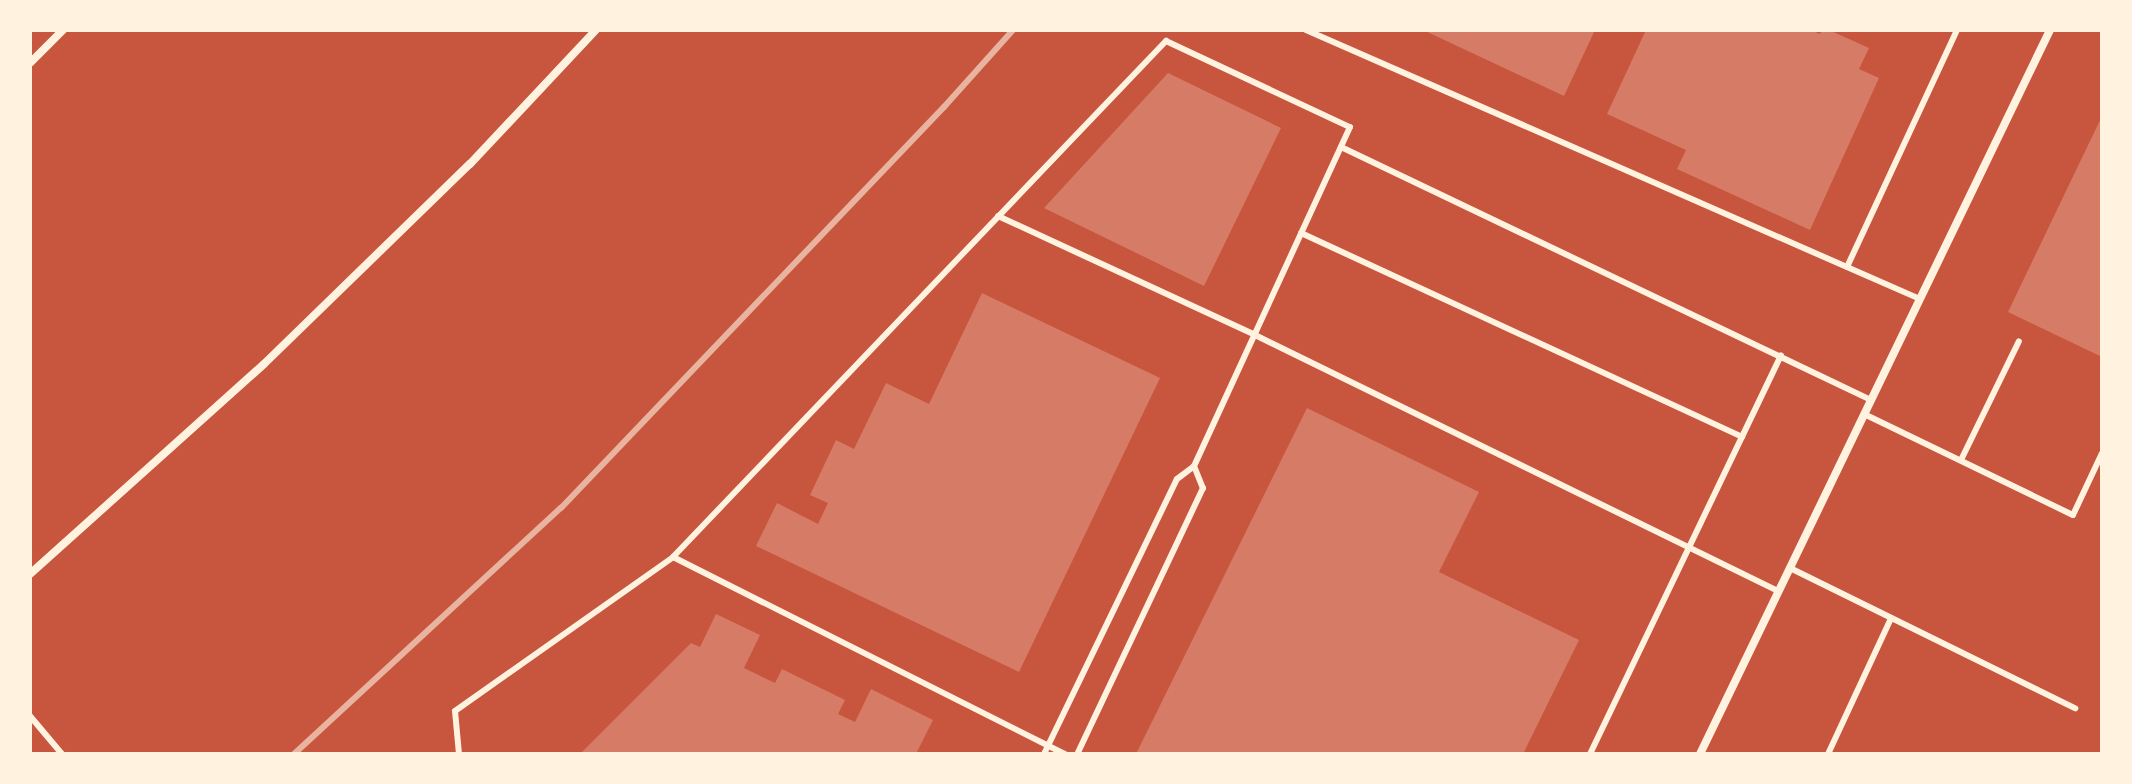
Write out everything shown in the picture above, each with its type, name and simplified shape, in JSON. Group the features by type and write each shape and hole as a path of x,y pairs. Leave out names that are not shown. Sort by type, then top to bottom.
{"street":[{"path":"30,63 63,30"},
{"path":"30,574 264,364 470,164 596,30"},
{"path":"1700,754 2050,30"}],"lane":[{"path":"1306,30 1920,299"},
{"path":"1847,267 1957,30"},
{"path":"459,754 455,711 673,557 1166,41 1350,127 1194,466 1177,479 1044,754"},
{"path":"1341,147 1871,400"},
{"path":"998,216 1255,335 1778,591"},
{"path":"1301,233 1742,437"},
{"path":"1961,460 2019,341"},
{"path":"1590,754 1781,355"},
{"path":"1864,414 2073,515 2102,453"},
{"path":"1077,754 1203,488 1194,466"},
{"path":"673,557 1065,754"},
{"path":"1790,568 2075,708"},
{"path":"1828,754 1891,618"},
{"path":"30,716 62,754"}],"building":[{"path":"1423,30 1595,30 1564,96"},
{"path":"1646,30 1810,30 1820,34 1822,30 1829,30 1869,48 1859,69 1879,78 1810,230 1677,169 1686,150 1607,114"},
{"path":"1168,73 1281,128 1204,286 1044,208"},
{"path":"2102,116 2102,357 2008,312"},
{"path":"982,293 1160,378 1019,672 756,546 777,503 818,524 828,503 810,495 836,440 854,449 886,383 929,404"},
{"path":"1307,408 1479,492 1439,572 1579,640 1523,754 1136,754"},
{"path":"716,614 760,635 744,668 775,683 782,669 845,700 838,714 855,722 871,689 933,720 916,754 580,754 691,643 700,647"}],"railway":[{"path":"294,754 561,508 944,107 1013,30"}]}
